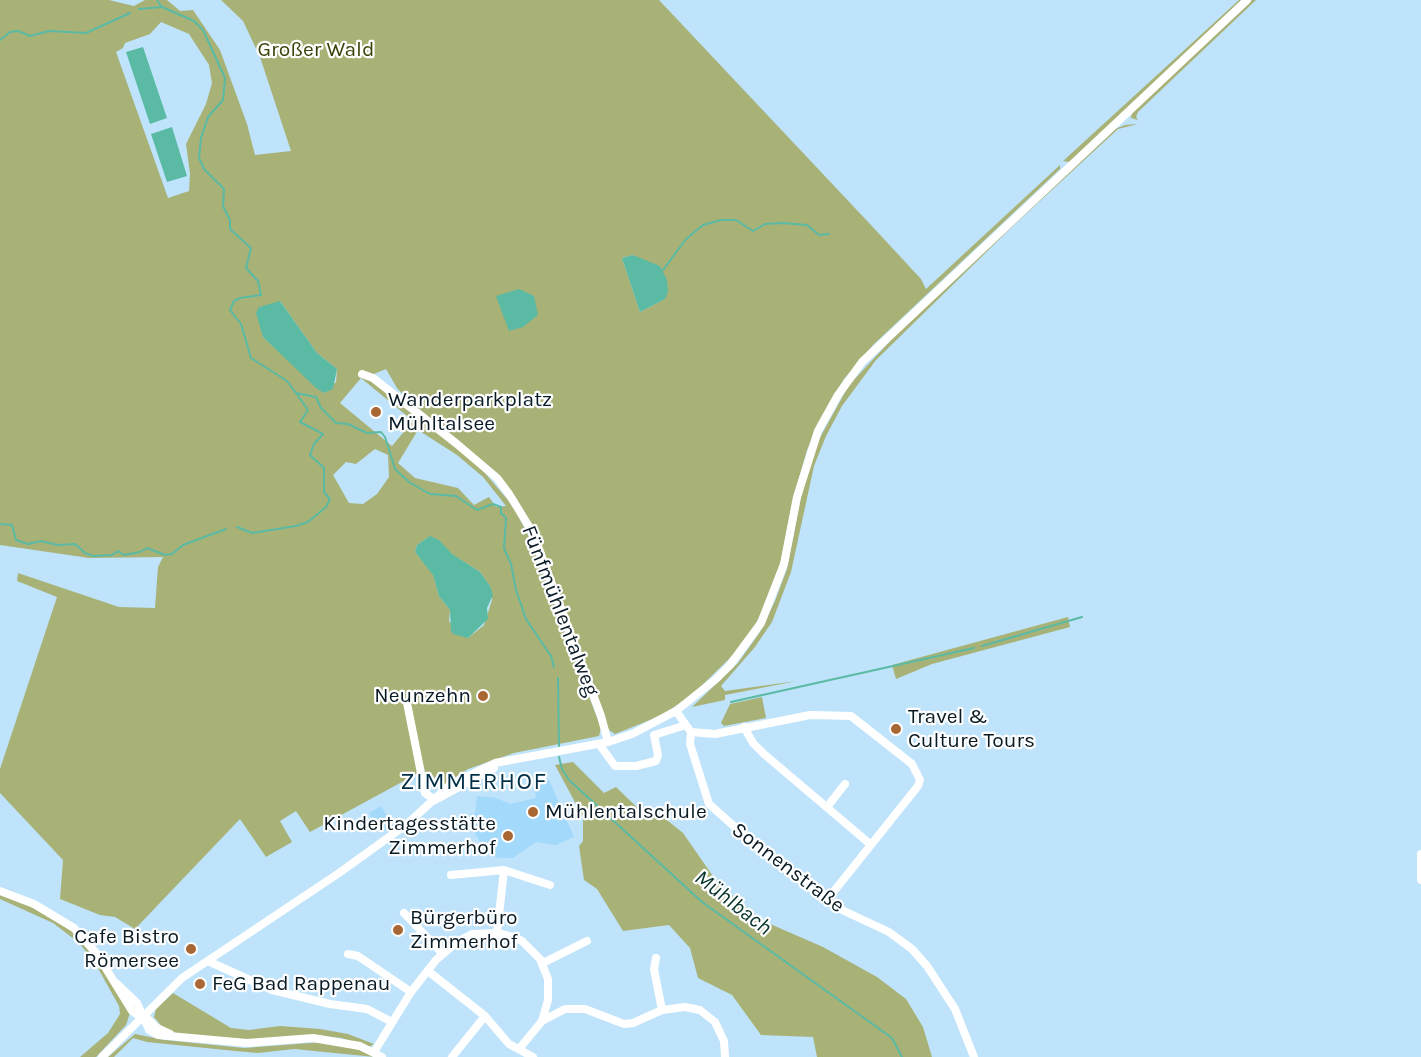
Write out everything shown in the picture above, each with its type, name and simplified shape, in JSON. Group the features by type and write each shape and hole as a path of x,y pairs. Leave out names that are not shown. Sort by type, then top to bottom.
{"street":[{"path":"102,1057 182,978 210,962 347,868 435,800 451,784 476,770 508,761 608,742 632,734 676,711 716,679 730,665 761,622 784,564 806,463 818,431 838,395 862,362 1247,0"},
{"name":"Fünfmühlentalweg","path":"362,374 380,383 457,444 497,478 509,494 533,533 601,716 608,742"},
{"path":"407,703 425,793 435,800"},
{"name":"Sonnenstraße","path":"676,711 689,728 690,744 709,804 762,851 827,900 842,910 889,932 912,949 927,966 955,1009 974,1057"},
{"path":"598,744 615,766 636,766 656,760 658,755 654,735 689,728 715,734 810,715 851,716 912,764 920,780 918,786 827,900"},
{"path":"744,727 753,743 764,754 870,844"},
{"path":"827,807 845,784"},
{"path":"1421,854 1421,880"},
{"path":"497,933 504,870"},
{"path":"451,875 504,870 550,885"},
{"path":"0,891 34,904 74,928 97,954 116,983 137,1003 149,1030 158,1035 247,1043 313,1038 345,1042 382,1057"},
{"path":"404,913 410,916 442,953"},
{"path":"374,1052 411,992 442,953 472,934 497,933 522,941 543,963 548,979 548,1000 542,1021"},
{"path":"543,963 587,941"},
{"path":"348,954 358,956 411,992"},
{"path":"656,958 654,969 662,1010"},
{"path":"210,962 225,971 295,997 367,1009 392,1022"},
{"path":"428,971 486,1016 509,1044 533,1057"},
{"path":"548,1000 553,1008 594,1012 624,1024 633,1023 662,1010 686,1007 705,1013 722,1034 724,1057"},
{"path":"519,1049 542,1021 565,1009"},
{"path":"452,1057 486,1016"}],"shaded area":[{"path":"143,47 167,118 150,124 126,52"},
{"path":"172,127 187,176 167,182 151,134"},
{"path":"633,255 660,266 667,280 668,292 665,299 640,312 622,258"},
{"path":"519,289 534,296 538,315 523,327 509,331 496,296"},
{"path":"280,301 317,353 337,369 333,389 324,393 316,388 263,337 256,313 259,307"},
{"path":"430,536 439,540 452,554 480,572 490,586 493,595 487,608 488,619 468,638 453,634 451,631 450,610 439,596 433,575 415,552 417,545"},
{"path":"549,780 574,837 556,845 536,842 513,858 498,858 488,853 468,824 470,814 475,814 477,796 496,798 510,804 536,798 534,783"},
{"name":"Kindertagesstätte Zimmerhof","path":"381,806 393,826 381,833 369,813"}],"green space":[{"name":"Großer Wald","path":"0,0 109,0 134,6 145,0 167,0 180,11 193,10 220,50 247,124 255,155 291,151 260,57 243,21 221,0 659,0 921,279 926,289 1060,165 1060,169 873,345 844,379 822,416 807,450 793,499 780,566 770,595 755,625 735,653 691,696 660,716 615,734 609,730 533,527 515,496 498,474 409,401 397,388 386,369 369,376 479,466 513,506 529,537 601,728 599,736 514,753 468,769 442,786 431,774 426,778 424,770 310,832 296,811 280,821 292,842 266,857 240,819 135,929 115,917 100,915 60,899 63,860 0,793 0,769 57,597 17,581 18,573 119,607 155,608 158,567 163,557 89,558 0,545","holes":["161,22 189,34 209,65 212,83 206,104 186,144 190,174 189,191 168,198 116,52 123,48 125,43 150,34","633,255 665,299 640,312 622,258","280,301 317,353 337,369 336,382 324,393 263,337","361,378 413,421 392,446 340,403","418,430 457,455 483,477 506,506 496,507 489,497 474,505 458,488 415,478 398,463","375,449 388,455 389,477 377,494 363,504 349,503 333,475 346,462 356,464","427,538 439,540 450,553 480,572 490,586 492,600 484,625 468,638 460,635 449,621 450,610 439,596 433,574 415,552 417,545"]},
{"path":"1239,0 1242,0 1070,162 1063,161"},
{"path":"1252,0 1256,0 1138,112 1136,117 1138,120 1131,118 1132,112"},
{"path":"1138,124 1118,129 1015,224 876,360 842,406 826,436 814,466 791,572 772,622 755,647 721,686 725,691 797,681 725,695 725,700 692,707 738,663 760,632 787,569 801,497 817,443 849,385 911,319 1115,129"},
{"path":"1068,617 1070,627 932,664 896,679 892,665"},
{"path":"762,697 766,718 724,726 721,723 730,704"},
{"path":"573,762 604,793 616,787 646,816 657,812 683,833 717,882 761,920 823,947 877,977 906,999 923,1027 932,1057 817,1057 813,1037 761,1035 732,995 698,978 690,948 669,925 623,931 597,889 584,880 579,846 583,841 583,817 555,765"},
{"path":"0,893 42,911 65,925 88,946 130,1013 126,1025 96,1057 80,1057 108,1033 120,1014 119,1006 94,961 78,942 53,923 0,899"},
{"path":"173,993 231,1028 249,1030 280,1026 320,1029 348,1034 374,1044 369,1047 341,1038 316,1035 253,1040 179,1034 164,1029 154,1017 156,1009"},
{"path":"135,1034 165,1040 244,1048 323,1042 359,1050 375,1057 294,1049 258,1053 147,1042 133,1038 114,1057 108,1057"}],"waterway":[{"name":"Mühlbach","path":"157,0 162,7 194,21 203,30 225,78 223,100 208,117 201,138 199,158 204,169 224,189 223,206 230,220 230,229 251,248 246,268 258,281 261,295 240,298 234,301 230,310 241,324 251,358 287,381 296,393 316,397 321,408 336,423 348,424 367,433 381,432 385,437 395,469 409,482 430,494 456,496 477,510 493,504 501,507 501,513 506,518 504,548 511,564 516,590 526,619 551,656 554,667"},
{"path":"139,9 162,7"},
{"path":"0,40 10,32 18,31 30,36 49,31 86,33 130,13"},
{"path":"663,270 686,239 703,225 721,220 736,220 753,231 765,224 783,223 807,225 819,235 829,234"},
{"path":"237,527 252,533 296,526 308,522 326,507 330,499 324,492 324,468 310,455 314,444 323,434 300,422 308,410 296,393"},
{"path":"0,524 12,525 16,540 28,544 41,541 58,545 75,544 85,553 93,556 112,555 118,551 124,555 147,548 165,555 172,554 183,545 226,529"},
{"path":"982,646 1082,617"},
{"path":"731,702 974,648"},
{"name":"Mühlbach","path":"558,678 559,746"},
{"name":"Mühlbach","path":"559,757 562,769 569,780 702,902 892,1038 902,1057"}],"place":[{"name":"Wanderparkplatz Mühltalsee","path":"376,412"},
{"name":"Neunzehn","path":"483,696"},
{"name":"Travel & Culture Tours","path":"896,729"},
{"name":"Mühlentalschule","path":"533,812"},
{"name":"Kindertagesstätte Zimmerhof","path":"508,836"},
{"name":"Bürgerbüro Zimmerhof","path":"398,930"},
{"name":"Cafe Bistro Römersee","path":"191,949"},
{"name":"FeG Bad Rappenau","path":"200,984"}],"district":[{"name":"ZIMMERHOF","path":"474,782"}]}
